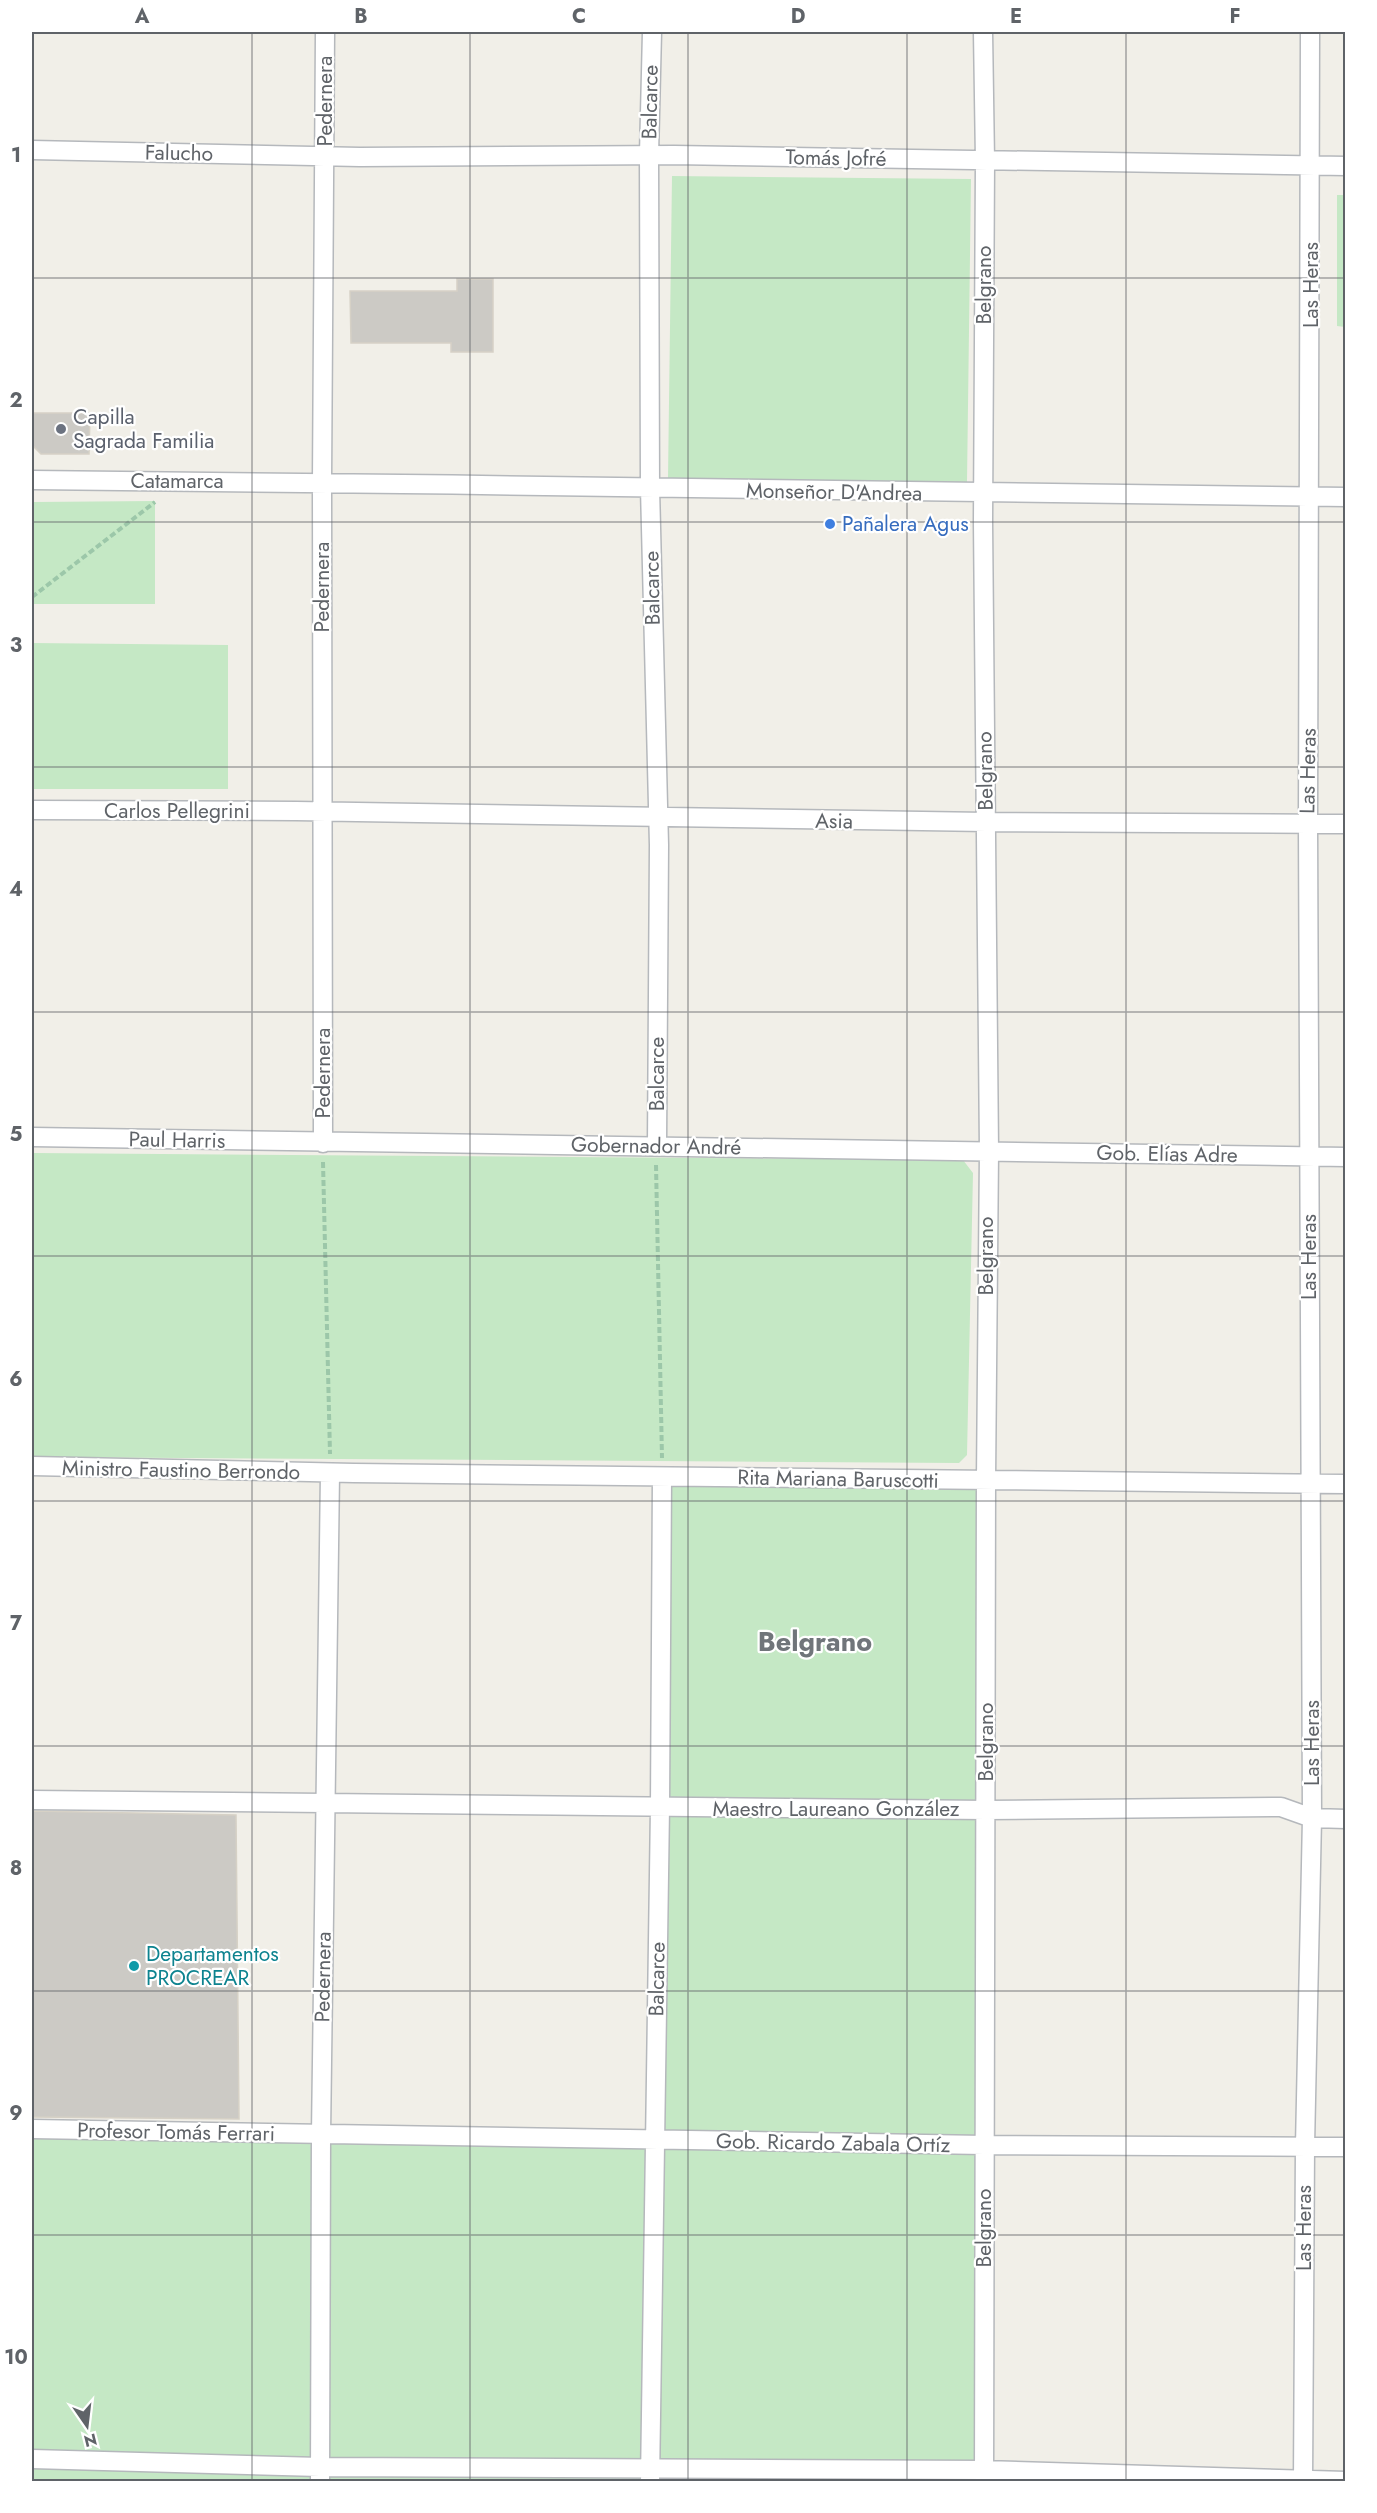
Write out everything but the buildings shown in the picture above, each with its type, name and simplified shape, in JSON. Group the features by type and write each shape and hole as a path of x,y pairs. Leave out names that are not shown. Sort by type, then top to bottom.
{"street":[{"name":"Pedernera","path":"323,1143 322,482 326,156 325,32"},
{"name":"Balcarce","path":"652,32 649,154 650,488 658,818 657,1145"},
{"name":"Belgrano","path":"983,32 985,161 983,494 989,1150 984,2476"},
{"name":"Las Heras","path":"1303,2481 1305,2146 1312,1818 1308,823 1311,497 1310,32"},
{"name":"Falucho","path":"32,150 326,156"},
{"name":"Tomás Jofré","path":"326,156 649,154 1346,166"},
{"name":"Catamarca","path":"32,480 322,482"},
{"name":"Monseñor D'Andrea","path":"322,482 983,494 1346,497"},
{"name":"Carlos Pellegrini","path":"32,810 322,812"},
{"name":"Asia","path":"322,812 986,822 1346,824"},
{"name":"Paul Harris","path":"32,1137 323,1143"},
{"name":"Gobernador André","path":"323,1143 989,1150"},
{"name":"Gob. Elías Adre","path":"989,1150 1346,1157"},
{"name":"Ministro Faustino Berrondo","path":"32,1466 330,1473"},
{"name":"Pedernera","path":"320,2474 321,2135 330,1473"},
{"name":"Rita Mariana Baruscotti","path":"330,1473 1346,1484"},
{"name":"Balcarce","path":"650,2475 660,1808 662,1477"},
{"name":"Maestro Laureano González","path":"32,1800 660,1808 986,1810 1281,1808 1312,1818 1346,1819"},
{"name":"Profesor Tomás Ferrari","path":"32,2129 321,2135"},
{"name":"Gob. Ricardo Zabala Ortíz","path":"321,2135 984,2145 1346,2147"},
{"path":"32,2459 320,2474 984,2476 1346,2481"}],"path":[{"path":"32,597 155,501"},
{"path":"323,1143 330,1473"},
{"path":"657,1145 662,1477"}],"green space":[{"path":"672,176 971,179 967,482 668,478"},
{"path":"1337,195 1345,195 1345,327 1337,326"},
{"path":"155,501 155,604 32,604 32,505 34,502"},
{"path":"32,643 228,645 228,789 32,789"},
{"path":"34,1153 963,1160 973,1173 967,1455 959,1463 33,1457 32,1155"},
{"path":"662,1477 986,1480 983,2481 32,2482 32,2129 654,2140"}],"place":[{"name":"Capilla Sagrada Familia","path":"61,429"},
{"name":"Pañalera Agus","path":"830,524"},
{"name":"Departamentos PROCREAR","path":"134,1966"}],"district":[{"name":"Belgrano","path":"815,1641"}]}
